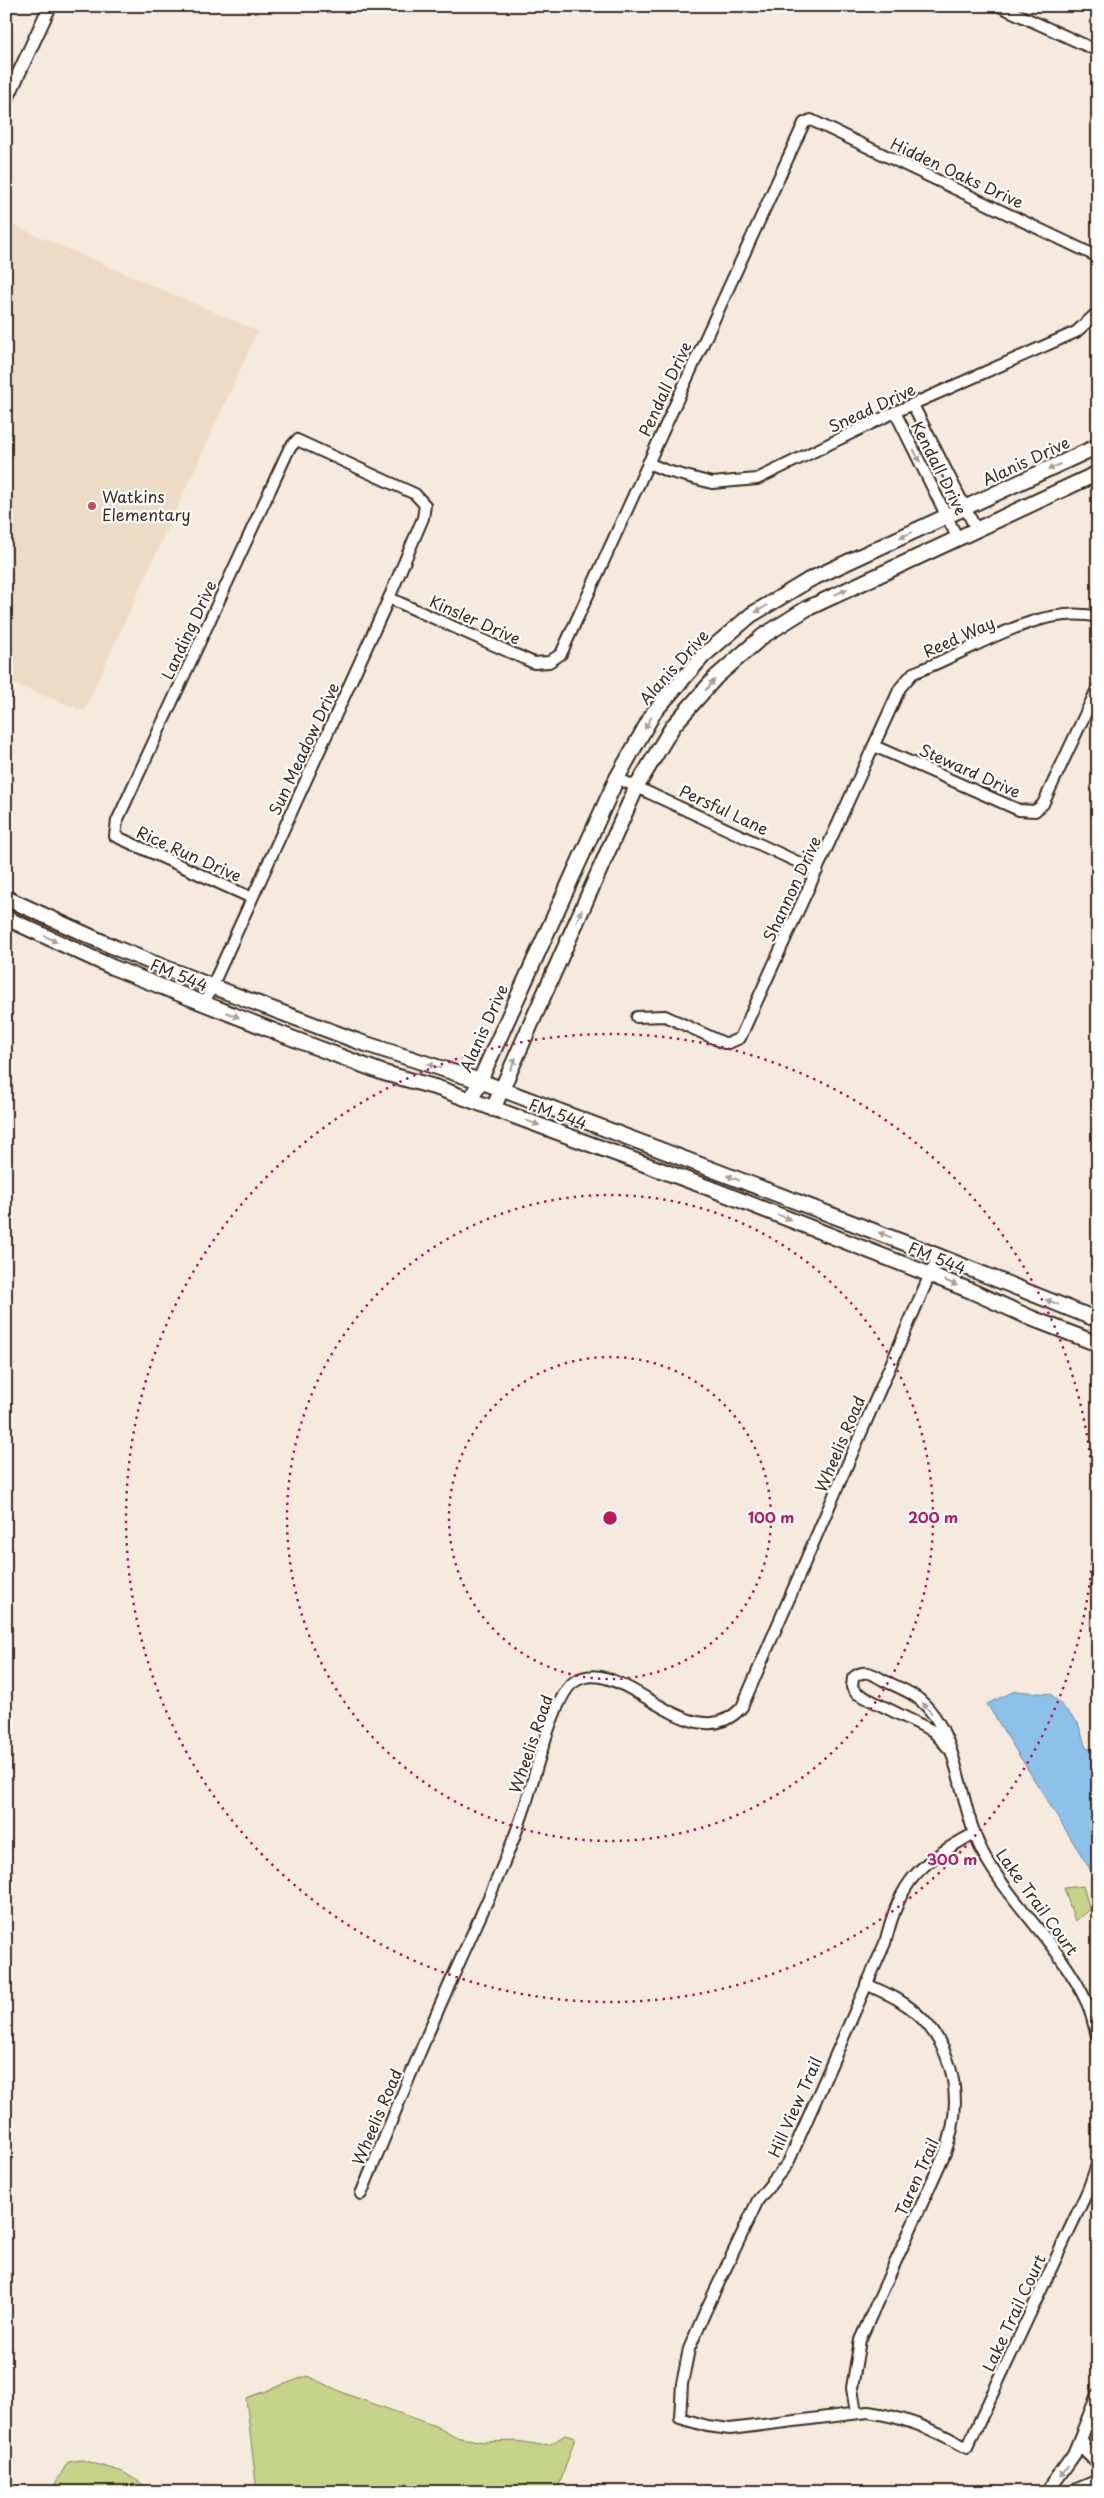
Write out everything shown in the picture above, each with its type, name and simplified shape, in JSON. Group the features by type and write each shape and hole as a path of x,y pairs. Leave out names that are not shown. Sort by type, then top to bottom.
{"main road":[{"name":"Alanis Drive","path":"471,1100 617,778 654,712 703,656 751,615 809,580 1098,446"},
{"path":"493,1109 636,786 673,726 716,677 763,636 806,608 1098,473"},
{"name":"FM 544","path":"6,898 118,949 211,986 357,1041 502,1089 938,1256 1098,1320"},
{"name":"FM 544","path":"6,918 112,967 204,1004 384,1073 471,1100 712,1189 930,1274 1097,1342"}],"street":[{"path":"6,101 50,6"},
{"path":"999,6 1098,51"},
{"name":"Hidden Oaks Drive","path":"804,123 811,120 1098,257"},
{"name":"Pendall Drive","path":"549,662 561,654 804,123"},
{"name":"Snead Drive","path":"648,463 668,471 712,483 757,479 895,412 1076,332 1098,312"},
{"name":"Kendall Drive","path":"913,405 976,529"},
{"name":"Kendall Drive","path":"895,412 957,537"},
{"name":"Sun Meadow Drive","path":"204,1004 389,598 423,518 425,505 415,494 297,440"},
{"name":"Landing Drive","path":"115,836 118,821 289,449 297,440"},
{"name":"Kinsler Drive","path":"389,598 534,663 549,662"},
{"name":"Reed Way","path":"874,746 900,688 914,673 1030,622 1057,615 1086,614 1098,617"},
{"name":"Steward Drive","path":"874,746 1019,810 1035,811 1043,804 1098,687"},
{"name":"Shannon Drive","path":"637,1017 665,1016 724,1043 735,1042 743,1034 874,746"},
{"name":"Persful Lane","path":"617,778 817,871"},
{"name":"Rice Run Drive","path":"115,836 252,898"},
{"name":"Wheelis Road","path":"361,2194 520,1823 556,1712 568,1688 584,1677 609,1679 665,1710 701,1724 733,1718 742,1708 938,1256"},
{"name":"Lake Trail Court","path":"950,1750 933,1731 856,1693 852,1687 853,1678 858,1674 867,1672 920,1699 939,1722 950,1750 967,1815 983,1852 996,1873 1068,1971 1087,2003 1098,2039"},
{"name":"Hill View Trail","path":"856,2412 730,2429 708,2426 680,2418 682,2384 690,2349 705,2312 758,2200 788,2163 884,1942 891,1916 900,1896 913,1876 936,1854 974,1833"},
{"name":"Taren Trail","path":"856,2412 852,2388 860,2340 945,2153 953,2132 956,2103 952,2070 938,2039 920,2016 897,1998 866,1984"},
{"name":"Lake Trail Court","path":"856,2412 891,2415 944,2435 967,2448 1088,2190 1098,2162"},
{"path":"1047,2492 1069,2464 1081,2440 1098,2395"},
{"path":"1081,2440 1086,2451 1098,2463"},
{"path":"1072,2492 1098,2482"}],"shaded area":[{"name":"Watkins Elementary","path":"6,222 258,331 84,711 6,681"}],"green space":[{"path":"1083,1886 1090,1910 1075,1921 1064,1888"},
{"path":"307,2376 346,2394 435,2426 455,2437 484,2442 517,2441 541,2445 551,2444 565,2435 575,2438 558,2489 586,2492 257,2492 246,2398"},
{"path":"82,2460 123,2472 144,2485 145,2492 44,2492 52,2489 68,2462"}],"water":[{"path":"1015,1691 1051,1694 1078,1723 1086,1748 1098,1750 1098,1899 1090,1869 987,1704"}],"place":[{"name":"Watkins Elementary","path":"92,506"}]}
